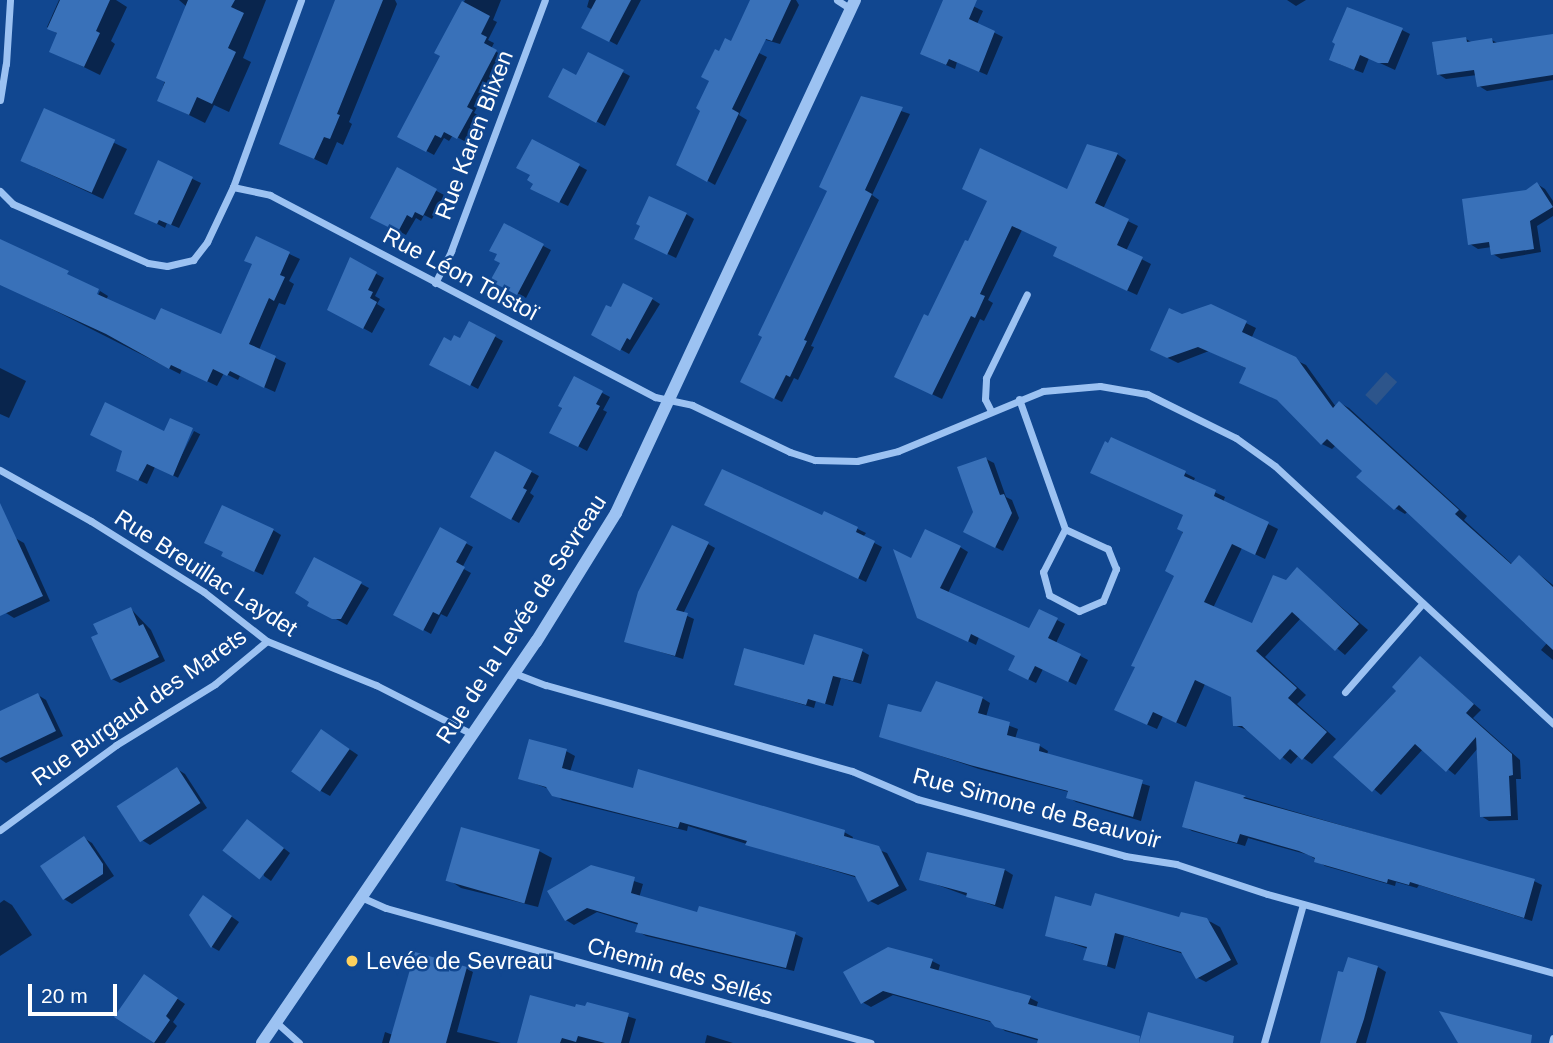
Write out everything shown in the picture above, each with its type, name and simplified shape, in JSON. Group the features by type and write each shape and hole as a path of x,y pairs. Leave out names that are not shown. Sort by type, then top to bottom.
{"street":[{"path":"0,100 6,64 10,0"},
{"path":"0,191 13,204 148,263 167,266 193,260 201,252 233,187 301,0"},
{"name":"Rue Karen Blixen","path":"435,283 451,251 545,0"},
{"path":"837,0 853,5"},
{"name":"Rue de la Levée de Sevreau","path":"262,1043 514,673 616,513 853,5"},
{"name":"Rue Léon Tolstoï","path":"233,187 270,195 654,397 692,405 790,452 815,460 857,461 898,451 1019,399 1070,386 1125,389 1147,394 1237,438 1275,466 1553,723"},
{"path":"991,411 985,398 986,378 1027,294"},
{"path":"1019,399 1065,529 1108,549 1116,569 1103,601 1079,611 1049,596 1043,572 1065,529"},
{"name":"Rue Breuillac Laydet","path":"0,470 91,521 204,593 267,641 376,685 472,734"},
{"path":"1345,692 1423,603"},
{"name":"Rue Burgaud des Marets","path":"0,830 116,746 215,684 267,641"},
{"name":"Rue Simone de Beauvoir","path":"514,673 545,685 852,771 917,799 1125,856 1176,864 1303,904 1553,973"},
{"name":"Chemin des Sellés","path":"360,897 370,903 412,916 871,1043"},
{"path":"1264,1043 1303,904"},
{"path":"276,1022 299,1043"}],"water":[{"path":"1386,372 1397,382 1376,405 1365,395"}],"building":[{"path":"60,0 110,0 96,31 100,33 84,67 49,52 57,33 47,29"},
{"path":"188,0 235,0 231,7 244,13 228,48 236,52 212,104 197,97 189,115 157,101 165,82 156,78"},
{"path":"335,0 383,0 337,114 340,115 330,139 324,137 314,159 279,144"},
{"path":"596,0 631,0 609,42 581,28"},
{"path":"750,0 791,0 772,41 766,39 732,109 739,113 707,182 676,165 700,111 696,108 709,81 701,77 715,49 719,51 725,38 731,41"},
{"path":"943,0 977,0 969,19 995,31 979,72 949,59 946,65 920,54"},
{"path":"462,1 490,16 481,34 487,37 484,43 497,50 467,107 473,110 457,139 444,132 441,138 435,135 426,152 397,137 440,56 434,53"},
{"path":"1347,7 1403,28 1388,63 1378,63 1360,55 1354,70 1329,60 1335,44 1332,42"},
{"path":"1553,34 1553,75 1477,87 1474,70 1437,75 1432,42 1466,37 1467,42 1492,38 1493,43"},
{"path":"588,52 624,70 596,123 548,97 563,68 576,75"},
{"path":"861,96 903,107 865,190 872,194 804,340 807,341 790,377 786,375 774,399 740,382 762,337 758,335 827,191 819,187"},
{"path":"44,108 115,140 92,193 20,161"},
{"path":"532,139 580,164 559,203 530,189 533,184 527,180 530,175 516,168"},
{"path":"1087,144 1118,153 1095,203 1129,219 1117,245 1143,257 1127,291 1053,256 1057,247 1012,226 980,294 985,296 975,318 971,316 932,395 894,377 924,314 928,316 987,201 962,189 980,148 1067,189"},
{"path":"158,160 193,177 171,225 159,220 157,224 134,214"},
{"path":"397,167 437,189 423,216 415,212 412,218 407,215 398,232 370,218"},
{"path":"1537,182 1553,207 1530,221 1534,249 1491,255 1489,242 1468,245 1462,199 1526,190"},
{"path":"649,196 687,213 667,255 634,239 640,226 636,224"},
{"path":"504,223 544,244 517,295 490,281 500,263 494,260 497,254 489,251"},
{"path":"256,236 290,252 280,275 285,277 274,301 269,298 249,344 276,356 264,388 230,371 227,376 213,369 207,382 171,365 169,369 106,334 0,285 0,239 69,271 67,274 99,289 97,294 155,320 161,308 221,334 252,264 244,261"},
{"path":"350,257 377,272 368,290 373,292 370,298 377,302 363,329 327,310"},
{"path":"623,283 653,298 630,340 627,338 620,351 591,335 606,305 611,307"},
{"path":"1211,304 1247,321 1242,332 1296,357 1333,408 1339,401 1459,510 1455,514 1511,564 1519,555 1553,587 1553,650 1399,505 1394,510 1356,477 1362,471 1327,439 1321,445 1277,400 1239,383 1246,368 1198,347 1167,358 1150,350 1169,308 1182,314"},
{"path":"469,321 496,335 470,386 429,365 444,337 451,341 454,335 460,338"},
{"path":"574,376 603,391 596,404 600,406 578,447 549,433 562,408 558,406"},
{"path":"105,402 164,431 170,418 193,428 173,476 147,464 138,481 116,471 122,451 90,435"},
{"path":"1111,437 1186,471 1184,476 1216,490 1214,496 1269,522 1255,555 1232,544 1204,602 1252,623 1273,575 1286,580 1297,567 1359,624 1335,651 1292,612 1256,651 1297,688 1288,698 1327,732 1302,760 1290,749 1280,760 1242,726 1233,726 1231,697 1195,680 1176,723 1153,712 1147,725 1114,710 1135,667 1131,666 1174,576 1165,571 1183,532 1177,529 1183,515 1090,473 1105,441 1108,443"},
{"path":"495,451 532,471 523,488 527,490 511,520 470,497"},
{"path":"986,457 1000,495 1004,494 1012,513 995,548 963,532 973,512 957,467"},
{"path":"722,469 822,515 824,511 858,527 856,532 875,541 858,579 704,505"},
{"path":"0,503 43,596 0,616"},
{"path":"222,505 274,529 254,572 221,556 223,552 204,543"},
{"path":"672,525 709,542 676,610 688,613 675,656 624,642 638,592"},
{"path":"440,527 467,542 456,562 465,567 439,615 433,612 423,631 393,615"},
{"path":"925,529 961,546 940,588 1029,628 1039,609 1058,618 1048,638 1081,654 1068,682 1035,666 1028,680 1008,670 1015,656 971,634 968,642 917,618 893,549 911,558"},
{"path":"314,557 362,582 341,619 332,619 307,606 309,602 295,593"},
{"path":"131,607 139,626 143,624 159,657 111,680 91,637 98,634 93,624"},
{"path":"814,634 863,649 853,681 833,676 825,704 808,699 806,705 734,685 744,648 804,665"},
{"path":"1420,656 1474,704 1466,713 1512,754 1513,775 1509,776 1511,816 1480,817 1476,737 1446,772 1415,744 1372,792 1333,757 1396,691 1392,687"},
{"path":"936,681 983,697 978,713 1010,722 1007,735 1040,744 1039,751 1143,780 1133,817 1066,798 1068,791 879,737 888,704 921,712"},
{"path":"38,693 56,731 0,758 0,711"},
{"path":"321,729 350,749 320,792 291,772"},
{"path":"529,739 567,749 562,768 633,788 638,769 845,830 844,836 879,846 899,886 868,902 855,876 745,845 747,841 680,822 678,828 552,796 546,787 518,779"},
{"path":"177,767 200,803 140,842 117,806"},
{"path":"1195,781 1246,796 1243,798 1535,879 1524,918 1410,882 1409,885 1388,879 1387,883 1314,862 1315,858 1299,851 1240,834 1237,843 1182,827"},
{"path":"247,819 284,848 259,879 222,851"},
{"path":"461,827 540,850 524,903 446,881"},
{"path":"84,836 103,864 103,874 63,900 40,866"},
{"path":"927,852 1005,869 995,905 966,897 967,893 919,880"},
{"path":"591,865 635,877 631,893 697,912 699,906 796,932 786,968 635,932 638,923 587,908 565,921 547,891"},
{"path":"1095,893 1179,917 1181,912 1207,918 1231,960 1196,979 1181,952 1115,933 1107,966 1083,960 1087,947 1045,936 1055,896 1091,906"},
{"path":"203,895 232,916 211,948 189,915"},
{"path":"888,947 933,959 930,968 1031,996 1028,1004 1140,1036 1139,1043 1037,1043 1038,1039 995,1027 990,1021 883,991 861,1004 843,972"},
{"path":"415,952 467,967 446,1043 389,1043"},
{"path":"1348,957 1378,966 1364,1019 1356,1043 1320,1043 1338,971 1343,972"},
{"path":"144,974 178,998 166,1016 170,1020 154,1043 114,1017"},
{"path":"530,995 575,1007 576,1004 585,1006 587,1002 629,1013 621,1043 605,1043 578,1036 576,1042 562,1038 560,1043 517,1043"},
{"path":"1439,1011 1532,1035 1531,1043 1458,1043"},
{"path":"1148,1012 1234,1036 1233,1043 1139,1043"}],"place":[{"name":"Levée de Sevreau","path":"352,961"}]}
